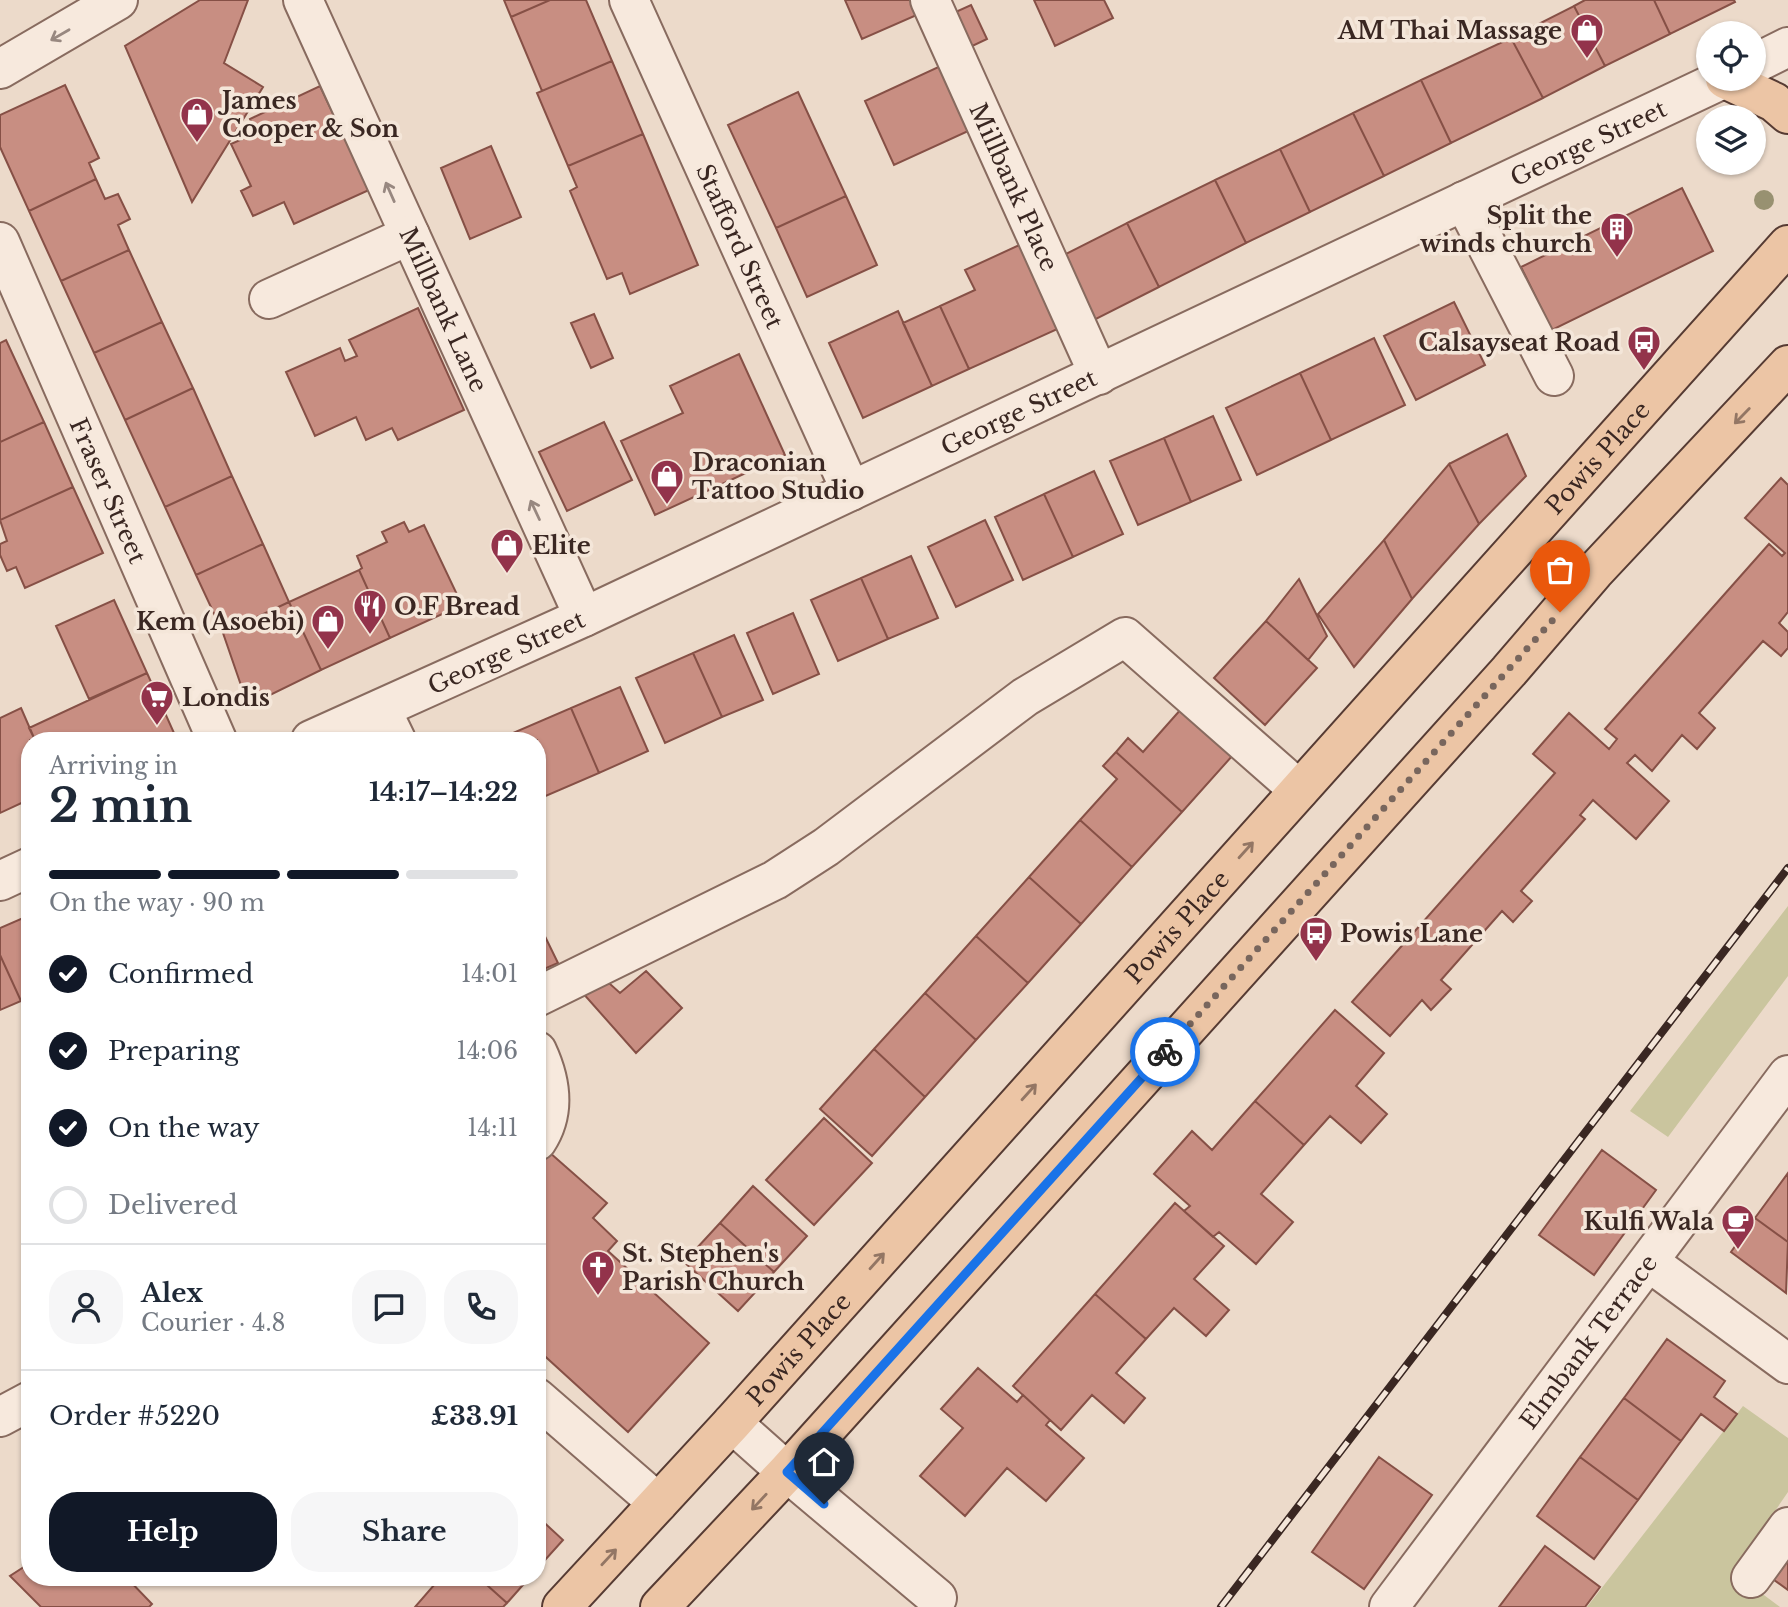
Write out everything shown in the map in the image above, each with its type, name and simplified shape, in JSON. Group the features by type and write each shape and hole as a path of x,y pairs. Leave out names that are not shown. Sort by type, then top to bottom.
{"main road":[{"path":"1750,91 1774,102 1788,114"},
{"name":"Powis Place","path":"562,1607 732,1423 1788,245"},
{"path":"660,1607 787,1472 1594,572 1788,365"}],"street":[{"path":"0,69 118,0"},
{"name":"Millbank Lane","path":"303,0 584,617"},
{"name":"Stafford Street","path":"629,0 851,491"},
{"name":"Millbank Place","path":"930,0 1099,374"},
{"path":"1766,58 1788,47"},
{"name":"George Street","path":"350,732 389,724 584,617 1698,91"},
{"path":"1464,201 1554,376"},
{"path":"269,299 410,236"},
{"name":"Fraser Street","path":"0,242 214,732"},
{"path":"546,993 775,880 826,847 1025,697 1125,637 1299,790"},
{"path":"0,881 21,871"},
{"name":"Elmbank Terrace","path":"1389,1607 1788,1075"},
{"path":"546,1077 551,1091 546,1121"},
{"path":"1649,1262 1788,1364"},
{"path":"0,1417 21,1406"},
{"path":"546,1406 658,1503"},
{"path":"732,1423 937,1598"},
{"path":"1751,1578 1788,1527"}],"shaded area":[{"path":"1788,906 1788,976 1668,1137 1630,1111"},
{"path":"1743,1406 1788,1438 1788,1492 1733,1572 1780,1607 1587,1607"}],"building":[{"name":"James Cooper & Son","path":"200,0 248,0 224,63 263,87 192,202 125,46"},
{"path":"504,0 550,0 511,17"},
{"path":"550,0 586,0 612,61 542,91 511,17"},
{"path":"845,0 913,0 919,14 862,39"},
{"path":"1034,0 1104,0 1113,18 1055,46"},
{"path":"1585,0 1654,0 1670,34 1605,66 1574,6"},
{"path":"1654,0 1734,0 1735,2 1670,34"},
{"path":"971,5 987,39 966,49 949,15"},
{"path":"1574,6 1605,66 1543,98 1511,38"},
{"path":"1511,38 1543,98 1451,143 1421,80"},
{"path":"612,61 643,134 568,166 537,93"},
{"path":"947,63 977,127 894,165 865,101"},
{"path":"1421,80 1451,143 1384,176 1353,113"},
{"path":"65,85 99,158 89,163 96,179 29,211 0,147 0,115"},
{"path":"320,86 369,190 294,224 284,202 253,216 241,191 251,186 231,144 256,133 250,119"},
{"path":"798,92 846,196 776,228 728,125"},
{"path":"1353,113 1384,176 1310,212 1280,149"},
{"path":"643,134 698,265 630,294 622,273 607,279 570,191 577,187 568,166"},
{"path":"491,146 521,217 470,239 441,168"},
{"path":"1280,149 1310,212 1246,243 1215,180"},
{"path":"96,179 105,199 118,194 130,219 118,225 129,250 61,281 29,211"},
{"path":"1215,180 1246,243 1159,287 1127,223"},
{"name":"Split the winds church","path":"1682,188 1713,251 1552,330 1521,267"},
{"path":"846,196 877,265 807,297 776,228"},
{"path":"1127,223 1159,287 1090,322 1058,258"},
{"path":"1026,242 1064,326 969,369 940,306 975,290 965,270"},
{"path":"129,250 162,322 94,353 61,281"},
{"path":"1454,302 1485,365 1416,400 1384,336"},
{"path":"940,306 969,369 932,386 903,323"},
{"path":"418,308 464,410 398,440 392,428 366,440 356,417 315,436 286,372 340,348 345,361 357,356 349,340"},
{"path":"898,311 932,386 863,418 829,343"},
{"path":"594,314 613,358 591,368 571,323"},
{"path":"162,322 193,388 125,420 94,353"},
{"path":"1374,338 1405,405 1331,440 1300,373"},
{"path":"6,340 44,422 0,442 0,343"},
{"path":"739,354 785,455 655,515 621,441 683,413 670,386"},
{"path":"1300,373 1331,440 1257,475 1226,408"},
{"path":"193,388 232,476 165,507 125,420"},
{"path":"1213,416 1241,480 1191,502 1164,438"},
{"path":"44,422 73,487 0,520 0,442"},
{"path":"604,422 632,480 567,511 539,452"},
{"path":"1507,434 1526,476 1479,524 1449,464"},
{"path":"1164,438 1191,502 1138,525 1110,461"},
{"path":"1449,464 1479,524 1412,599 1384,540"},
{"path":"1094,471 1123,534 1073,557 1044,494"},
{"path":"232,476 263,544 196,575 165,507"},
{"path":"1781,478 1788,485 1788,612 1779,623 1788,632 1788,648 1781,656 1763,641 1699,713 1715,728 1697,749 1682,735 1652,771 1635,755 1627,763 1669,801 1636,839 1593,800 1580,815 1585,819 1521,891 1532,901 1513,922 1502,911 1441,980 1451,989 1431,1010 1422,1000 1390,1036 1352,1002 1555,773 1533,754 1569,713 1609,749 1617,739 1605,729 1769,544 1782,556 1785,553 1745,518"},
{"path":"73,487 103,553 25,588 16,567 7,571 0,555 0,544 7,541 0,520"},
{"path":"1044,494 1073,557 1023,580 995,517"},
{"path":"985,520 1013,580 956,607 928,547"},
{"path":"404,522 409,532 424,525 462,605 390,638 359,570 362,568 357,556 387,542 382,532"},
{"path":"1384,540 1412,599 1354,667 1318,614"},
{"path":"263,544 289,602 223,633 196,575"},
{"path":"911,556 938,618 888,639 861,578"},
{"path":"359,570 390,638 321,670 289,602"},
{"path":"861,578 888,639 838,661 811,600"},
{"path":"1299,579 1327,636 1308,660 1266,621"},
{"path":"114,600 147,673 89,699 56,626"},
{"path":"289,602 321,670 262,699 244,694 223,633"},
{"path":"793,613 819,674 773,694 747,633"},
{"path":"1266,621 1317,668 1265,725 1214,678"},
{"path":"734,635 763,700 722,717 693,653"},
{"path":"693,653 722,717 665,743 636,678"},
{"path":"147,673 174,732 31,732 29,728"},
{"path":"620,687 648,751 599,773 571,708"},
{"path":"21,708 32,732 21,732 21,803 0,813 0,718"},
{"path":"571,708 599,773 546,796 546,732 515,732"},
{"path":"1182,708 1233,755 1182,812 1116,752 1128,738 1143,752"},
{"path":"1116,752 1182,812 1132,867 1080,820 1117,779 1103,766"},
{"path":"1080,820 1132,867 1081,924 1029,877"},
{"path":"1029,877 1081,924 1028,983 976,936"},
{"path":"21,919 21,1001 0,955 0,928"},
{"path":"976,936 1028,983 976,1040 925,993"},
{"path":"546,938 558,963 546,968"},
{"path":"0,955 21,1001 0,1010"},
{"path":"646,971 682,1008 636,1053 581,991 609,983 620,993"},
{"path":"925,993 976,1040 925,1097 874,1049"},
{"path":"1335,1010 1384,1053 1356,1086 1387,1114 1361,1143 1330,1116 1304,1145 1255,1101"},
{"path":"874,1049 925,1097 872,1156 820,1109"},
{"path":"1255,1101 1304,1145 1261,1194 1293,1222 1256,1264 1219,1232 1213,1237 1184,1211 1190,1206 1154,1174 1192,1131 1212,1150"},
{"path":"824,1118 872,1163 814,1225 766,1180"},
{"path":"1602,1150 1656,1190 1594,1275 1539,1235"},
{"name":"St. Stephen's Parish Church","path":"549,1152 607,1203 593,1218 617,1241 608,1251 709,1343 628,1432 546,1357 546,1155"},
{"path":"1788,1173 1788,1242 1755,1218"},
{"path":"753,1186 807,1236 774,1272 720,1223"},
{"path":"1175,1203 1224,1246 1194,1279 1229,1310 1206,1336 1174,1308 1146,1339 1095,1294"},
{"path":"1755,1218 1788,1242 1786,1293 1731,1252"},
{"path":"720,1223 774,1272 738,1311 684,1262"},
{"path":"1095,1294 1146,1339 1116,1373 1145,1398 1124,1423 1092,1395 1061,1430 1013,1386"},
{"path":"1667,1339 1725,1381 1714,1397 1737,1414 1724,1431 1701,1414 1681,1441 1624,1398"},
{"path":"978,1368 1017,1402 1023,1395 1050,1420 1046,1425 1084,1458 1046,1501 1007,1468 965,1516 920,1476 963,1428 941,1409"},
{"path":"1624,1398 1681,1441 1638,1500 1580,1457"},
{"path":"1379,1457 1432,1495 1364,1589 1312,1552"},
{"path":"1580,1457 1638,1500 1594,1559 1537,1516"},
{"path":"546,1524 563,1540 546,1559"},
{"path":"1788,1538 1788,1590 1763,1572"},
{"path":"1545,1546 1600,1587 1585,1607 1499,1607"},
{"path":"21,1569 21,1586 135,1586 152,1604 149,1607 41,1607 10,1576"},
{"path":"433,1586 488,1586 507,1603 503,1607 415,1607"},
{"path":"488,1586 522,1586 507,1603"}],"railway":[{"path":"1221,1607 1788,868"}],"way so far":[{"path":"1165,1052 1560,612"}],"place":[{"name":"AM Thai Massage","path":"1587,60"},
{"name":"James Cooper & Son","path":"197,144"},
{"name":"Split the winds church","path":"1617,259"},
{"name":"Calsayseat Road","path":"1644,372"},
{"name":"Draconian Tattoo Studio","path":"667,506"},
{"name":"Elite","path":"507,575"},
{"name":"O.F Bread","path":"370,636"},
{"name":"Kem (Asoebi)","path":"328,651"},
{"name":"Londis","path":"157,727"},
{"name":"Powis Lane","path":"1316,963"},
{"name":"Kulfi Wala","path":"1738,1251"},
{"name":"St. Stephen's Parish Church","path":"598,1297"}],"route":[{"path":"824,1504 787,1472 1165,1052"}]}
